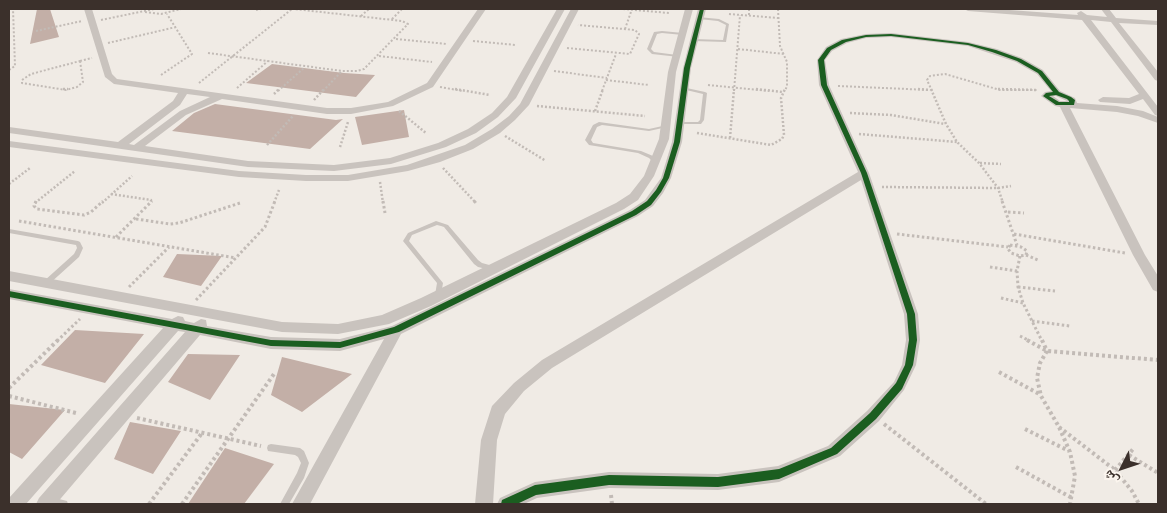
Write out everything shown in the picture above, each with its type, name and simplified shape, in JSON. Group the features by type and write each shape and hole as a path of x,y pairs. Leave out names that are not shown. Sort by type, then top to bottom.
{"street":[{"path":"88,9 108,75 114,81 328,110 351,110 390,104 430,85 482,9"},
{"path":"9,130 248,164 334,168 391,161 442,145 472,131 495,114 511,98 561,9"},
{"path":"9,144 239,174 306,178 348,178 379,174 436,160 469,146 496,131 512,118 524,105 575,9"},
{"path":"968,9 1018,11 1158,23"},
{"path":"1070,9 1106,10 1158,16"},
{"path":"1078,9 1158,113"},
{"path":"1106,10 1158,78"},
{"path":"9,276 282,327 338,329 384,320 620,206 634,197 643,186 664,139 672,72 677,56 689,37 698,12"},
{"path":"506,504 535,490 609,480 718,482 779,474 834,450 873,416 899,386 909,365 913,340 910,314 885,232 866,180 824,85 820,60 829,49 844,41 866,36 891,35 968,44 1019,60 1040,72 1062,98 1139,255 1158,286"},
{"path":"9,294 272,343 340,345 396,330 634,213 649,202 666,178 679,126 689,37"},
{"path":"120,146 177,103 187,91"},
{"path":"1062,98 1130,101 1145,95"},
{"path":"136,148 182,113 202,103 225,96"},
{"path":"1062,98 1117,109 1158,120"},
{"path":"665,123 679,126"},
{"path":"484,504 485,476 490,440 498,411 519,387 547,364 866,180"},
{"path":"15,504 188,309"},
{"path":"53,503 122,415 210,314"},
{"path":"301,504 396,330"}],"lane":[{"path":"677,56 653,53 649,49 655,34 662,32 715,42 725,41 728,25 698,12"},
{"path":"679,126 699,124 702,120 705,93 685,86"},
{"path":"655,161 651,157 639,152 591,144 588,140 595,126 601,123 649,130 665,123"},
{"path":"438,295 440,283 406,241 410,234 436,223 442,224 446,226 476,262 492,268"},
{"path":"9,231 78,243 80,248 77,255 46,283"},
{"path":"272,448 297,451 301,454 304,463 301,475 284,504"}],"path":[{"path":"9,70 15,66 13,9"},
{"path":"36,30 154,9"},
{"path":"144,11 167,14 182,9"},
{"path":"256,10 261,9"},
{"path":"187,91 232,56 293,9 392,20 408,24 364,69 342,72 306,66 232,56 208,53"},
{"path":"327,13 332,9"},
{"path":"360,17 368,9"},
{"path":"392,20 402,9"},
{"path":"623,9 669,13"},
{"path":"749,9 749,16"},
{"path":"679,126 730,138 772,145 782,139 784,135 781,98 787,86 787,62 780,46 778,9"},
{"path":"625,29 632,10"},
{"path":"698,12 778,18"},
{"path":"161,74 192,54 167,14"},
{"path":"730,138 740,15"},
{"path":"556,47 630,54 639,34 635,30 568,24"},
{"path":"98,45 176,27"},
{"path":"395,38 516,45"},
{"path":"9,44 14,43"},
{"path":"738,49 784,54"},
{"path":"595,111 616,54"},
{"path":"80,61 83,82 77,87 66,90 22,83 22,80 31,74 80,61 102,56"},
{"path":"378,56 444,64"},
{"path":"225,96 268,61"},
{"path":"266,102 306,66"},
{"path":"544,70 648,85"},
{"path":"267,145 342,72"},
{"path":"1026,255 1027,251 1018,245 998,188 979,163 957,142 946,124 927,80 930,76 945,74 1000,90 1062,98"},
{"path":"430,85 490,95"},
{"path":"824,85 930,90"},
{"path":"685,86 783,92"},
{"path":"390,104 426,133"},
{"path":"524,105 645,116"},
{"path":"340,147 351,110"},
{"path":"836,113 891,116 946,124"},
{"path":"496,131 546,160"},
{"path":"846,134 957,142"},
{"path":"436,160 477,204"},
{"path":"979,163 1001,164"},
{"path":"9,184 30,168"},
{"path":"75,171 36,201 34,206 36,209 84,215 132,176"},
{"path":"379,174 385,213"},
{"path":"866,180 998,188 1011,186"},
{"path":"188,309 265,227 279,190"},
{"path":"111,194 151,200 152,202 116,238"},
{"path":"136,219 170,224 180,223 240,203"},
{"path":"1008,212 1024,213"},
{"path":"18,221 236,258"},
{"path":"885,232 1008,247 1018,245"},
{"path":"1014,234 1139,255"},
{"path":"119,297 170,247"},
{"path":"1008,247 1011,253 1020,256 1026,255 1038,260"},
{"path":"1020,256 1017,271 1018,287 1023,303 1047,351"},
{"path":"990,267 1017,271"},
{"path":"1018,287 1055,291"},
{"path":"1001,298 1023,303"},
{"path":"9,388 90,310"},
{"path":"1031,320 1070,326"},
{"path":"1020,336 1047,351 1158,360"},
{"path":"1047,351 1040,363 1037,378 1041,396 1059,427 1070,452 1074,476 1070,504"},
{"path":"999,372 1041,396"},
{"path":"182,504 274,374"},
{"path":"9,396 93,417"},
{"path":"122,415 272,448"},
{"path":"873,416 986,504"},
{"path":"1059,427 1115,470 1132,491 1139,504"},
{"path":"1025,429 1070,452"},
{"path":"149,504 202,433"},
{"path":"1115,470 1134,448"},
{"path":"1129,455 1158,473"},
{"path":"1016,467 1072,498"}],"building":[{"path":"37,9 50,9 59,37 30,44"},
{"path":"272,64 375,75 356,97 246,83"},
{"path":"215,104 336,120 343,119 310,149 172,131 194,113"},
{"path":"404,110 409,137 362,145 355,117"},
{"path":"177,254 222,256 201,286 163,277"},
{"path":"75,330 144,334 105,383 41,365"},
{"path":"188,354 240,355 210,400 168,382"},
{"path":"282,357 352,374 302,412 271,395"},
{"path":"9,404 65,410 22,459 9,452"},
{"path":"130,422 181,431 153,474 114,459"},
{"path":"225,448 274,464 244,504 188,504"}],"cycle path":[{"path":"9,294 271,343 340,345 396,330 634,213 649,203 659,191 666,178 677,142 687,68 702,9"},
{"path":"506,504 535,490 609,480 718,482 779,474 834,451 873,416 899,386 909,365 913,340 911,314 864,173 824,85 821,60 829,49 844,41 866,36 891,35 968,44 1019,60 1040,72 1057,93 1072,100 1072,104 1058,104 1046,96 1057,93"}]}
